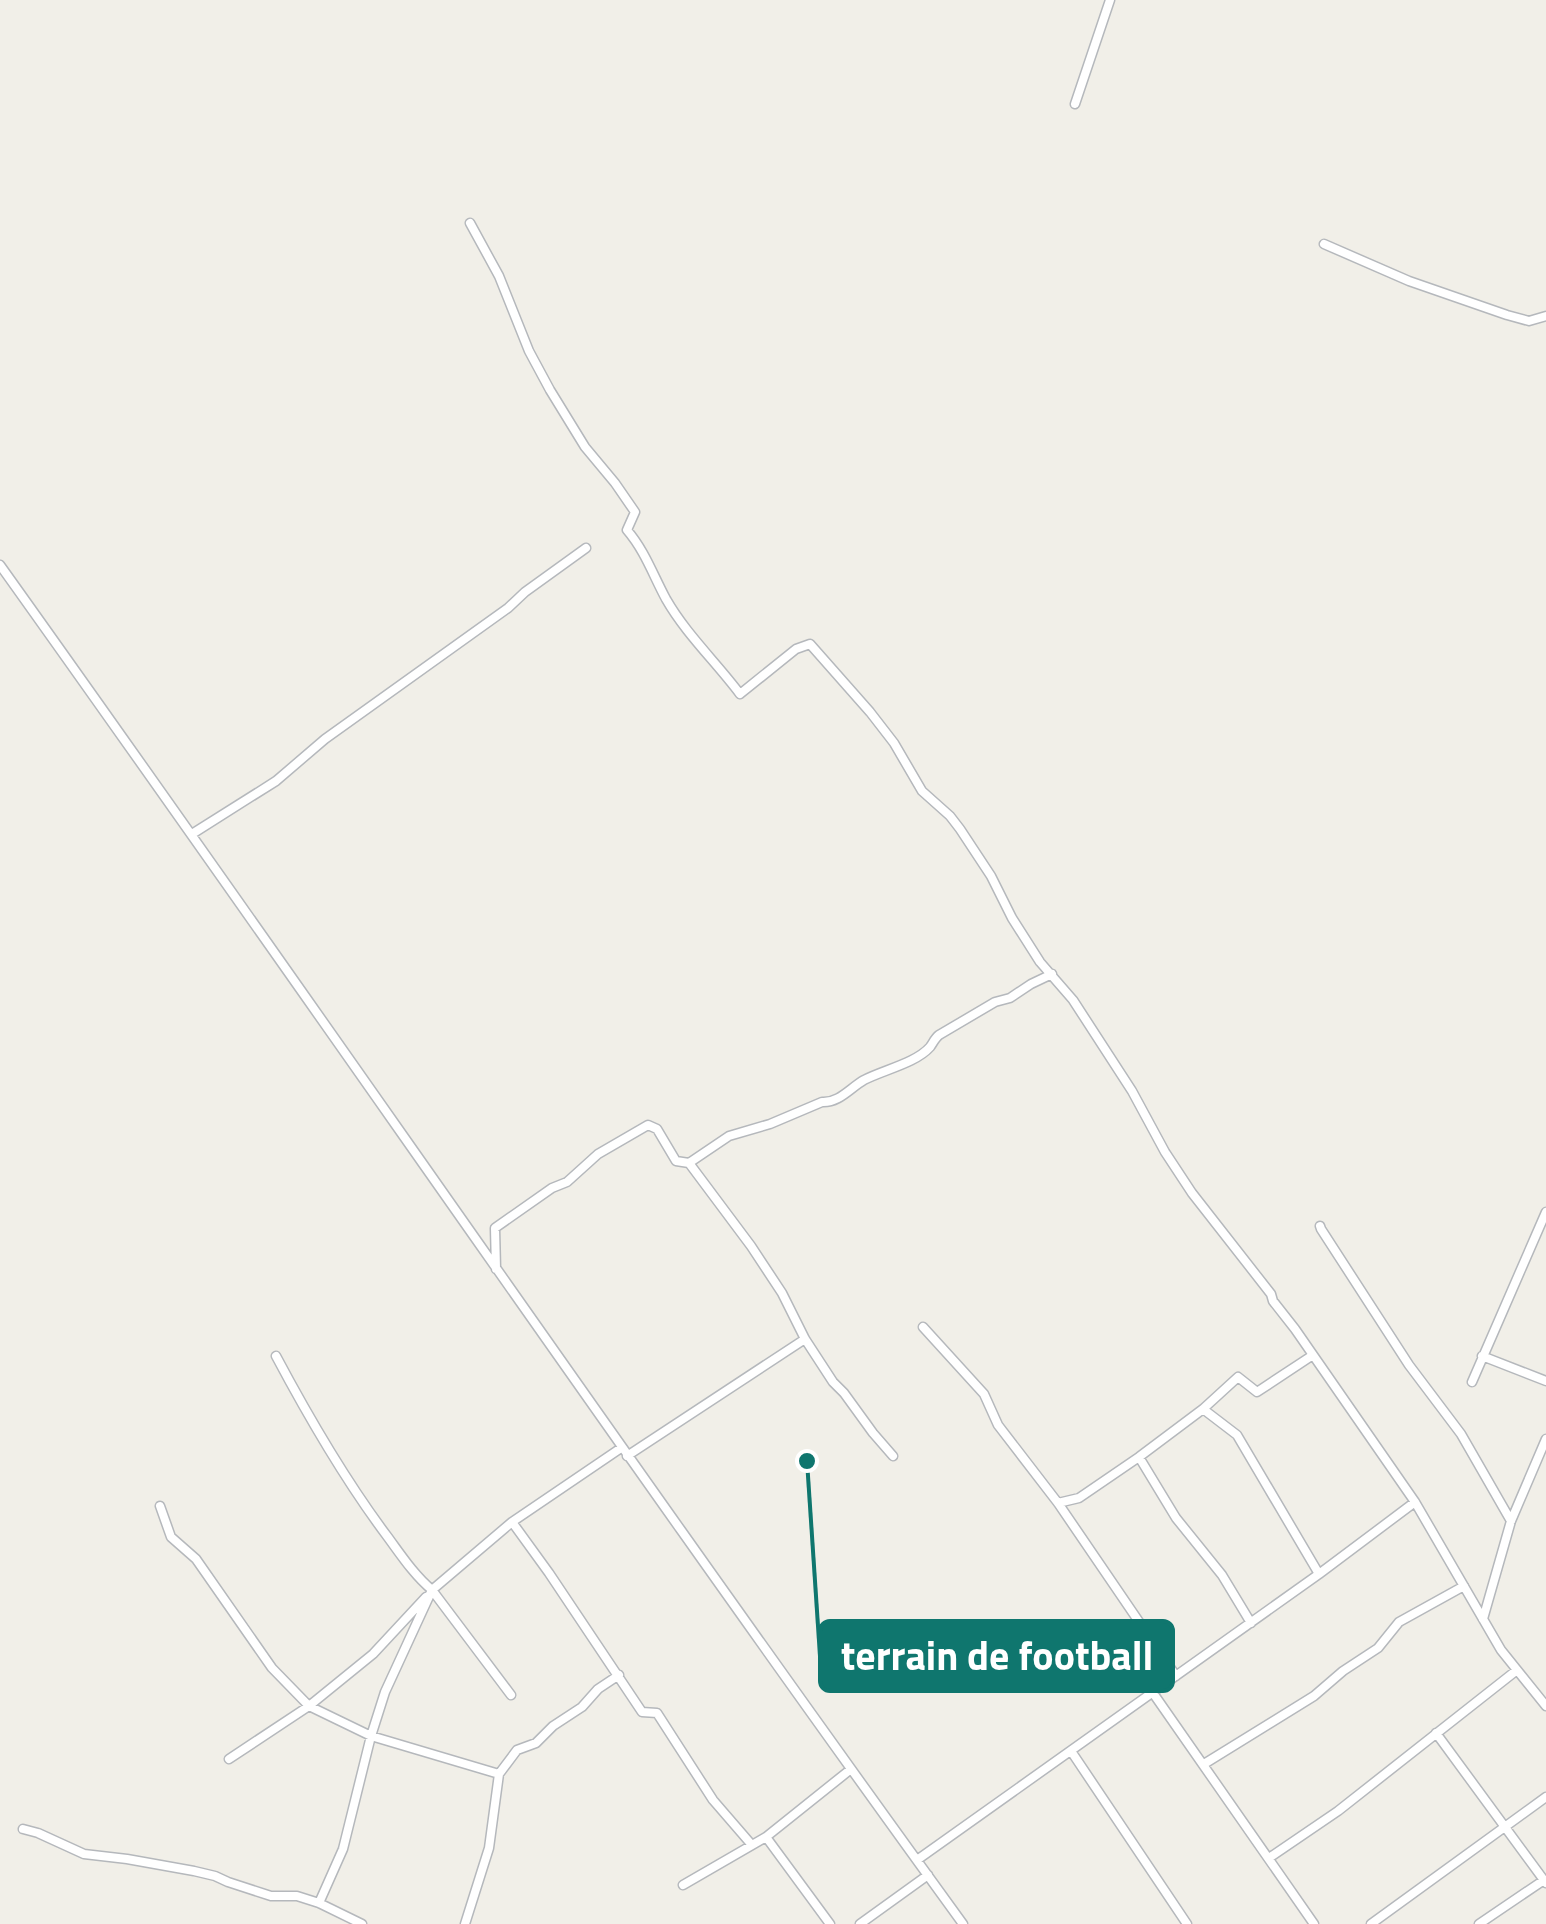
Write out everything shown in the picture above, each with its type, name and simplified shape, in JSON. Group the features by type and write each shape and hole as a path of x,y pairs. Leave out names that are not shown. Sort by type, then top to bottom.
{"street":[{"path":"1075,104 1110,0"},
{"path":"470,223 499,276 529,351 550,390 584,447 635,512 627,530 641,547 667,600 700,647 740,694 796,650 810,644 870,712 894,743 922,792 960,829 1040,962 1073,1000 1132,1091 1192,1193 1271,1294 1414,1502 1501,1650 1546,1705"},
{"path":"1324,244 1409,282 1507,315 1529,321 1546,316"},
{"path":"192,834 276,781 325,739 586,548"},
{"path":"0,565 621,1448 963,1924"},
{"path":"476,1240 552,1188 567,1182 598,1154 648,1125 657,1130 676,1161 689,1163 729,1136 822,1102 831,1103 866,1079 912,1059 931,1046 934,1038 981,1009 1052,974"},
{"path":"689,1163 752,1246 833,1382 893,1456"},
{"path":"1472,1382 1546,1212"},
{"path":"1320,1226 1409,1365 1461,1434 1511,1522"},
{"path":"495,1228 496,1269"},
{"path":"924,1327 984,1394 998,1425 1058,1503 1176,1676"},
{"path":"627,1456 805,1339"},
{"path":"1058,1503 1079,1498 1140,1456 1238,1377 1257,1392 1313,1355"},
{"path":"276,1356 305,1411 366,1507 511,1696"},
{"path":"1482,1356 1546,1381"},
{"path":"1203,1409 1237,1435 1319,1574"},
{"path":"1484,1619 1511,1522 1546,1439"},
{"path":"228,1759 309,1706 373,1654 432,1590 512,1522 621,1448"},
{"path":"1140,1456 1176,1518 1222,1575 1251,1623"},
{"path":"916,1860 1154,1693 1414,1502"},
{"path":"160,1506 172,1537 196,1559 272,1668 309,1706 371,1736 499,1774"},
{"path":"512,1522 642,1712 657,1713 713,1800 752,1844"},
{"path":"1204,1764 1314,1696 1378,1648 1399,1622 1464,1586"},
{"path":"319,1903 343,1850 385,1692 432,1590"},
{"path":"1269,1858 1338,1811 1517,1670"},
{"path":"464,1924 488,1848 499,1774 517,1750 536,1743 582,1707 598,1688 619,1675"},
{"path":"1154,1693 1314,1924"},
{"path":"1436,1733 1545,1882 1479,1924"},
{"path":"1071,1751 1187,1924"},
{"path":"683,1886 766,1837 851,1768"},
{"path":"1371,1924 1546,1797"},
{"path":"23,1829 84,1854 127,1858 215,1876 271,1896 297,1896 362,1924"},
{"path":"766,1837 830,1924"},
{"path":"860,1924 928,1875"}],"place":[{"name":"terrain de football","path":"807,1461"}]}
